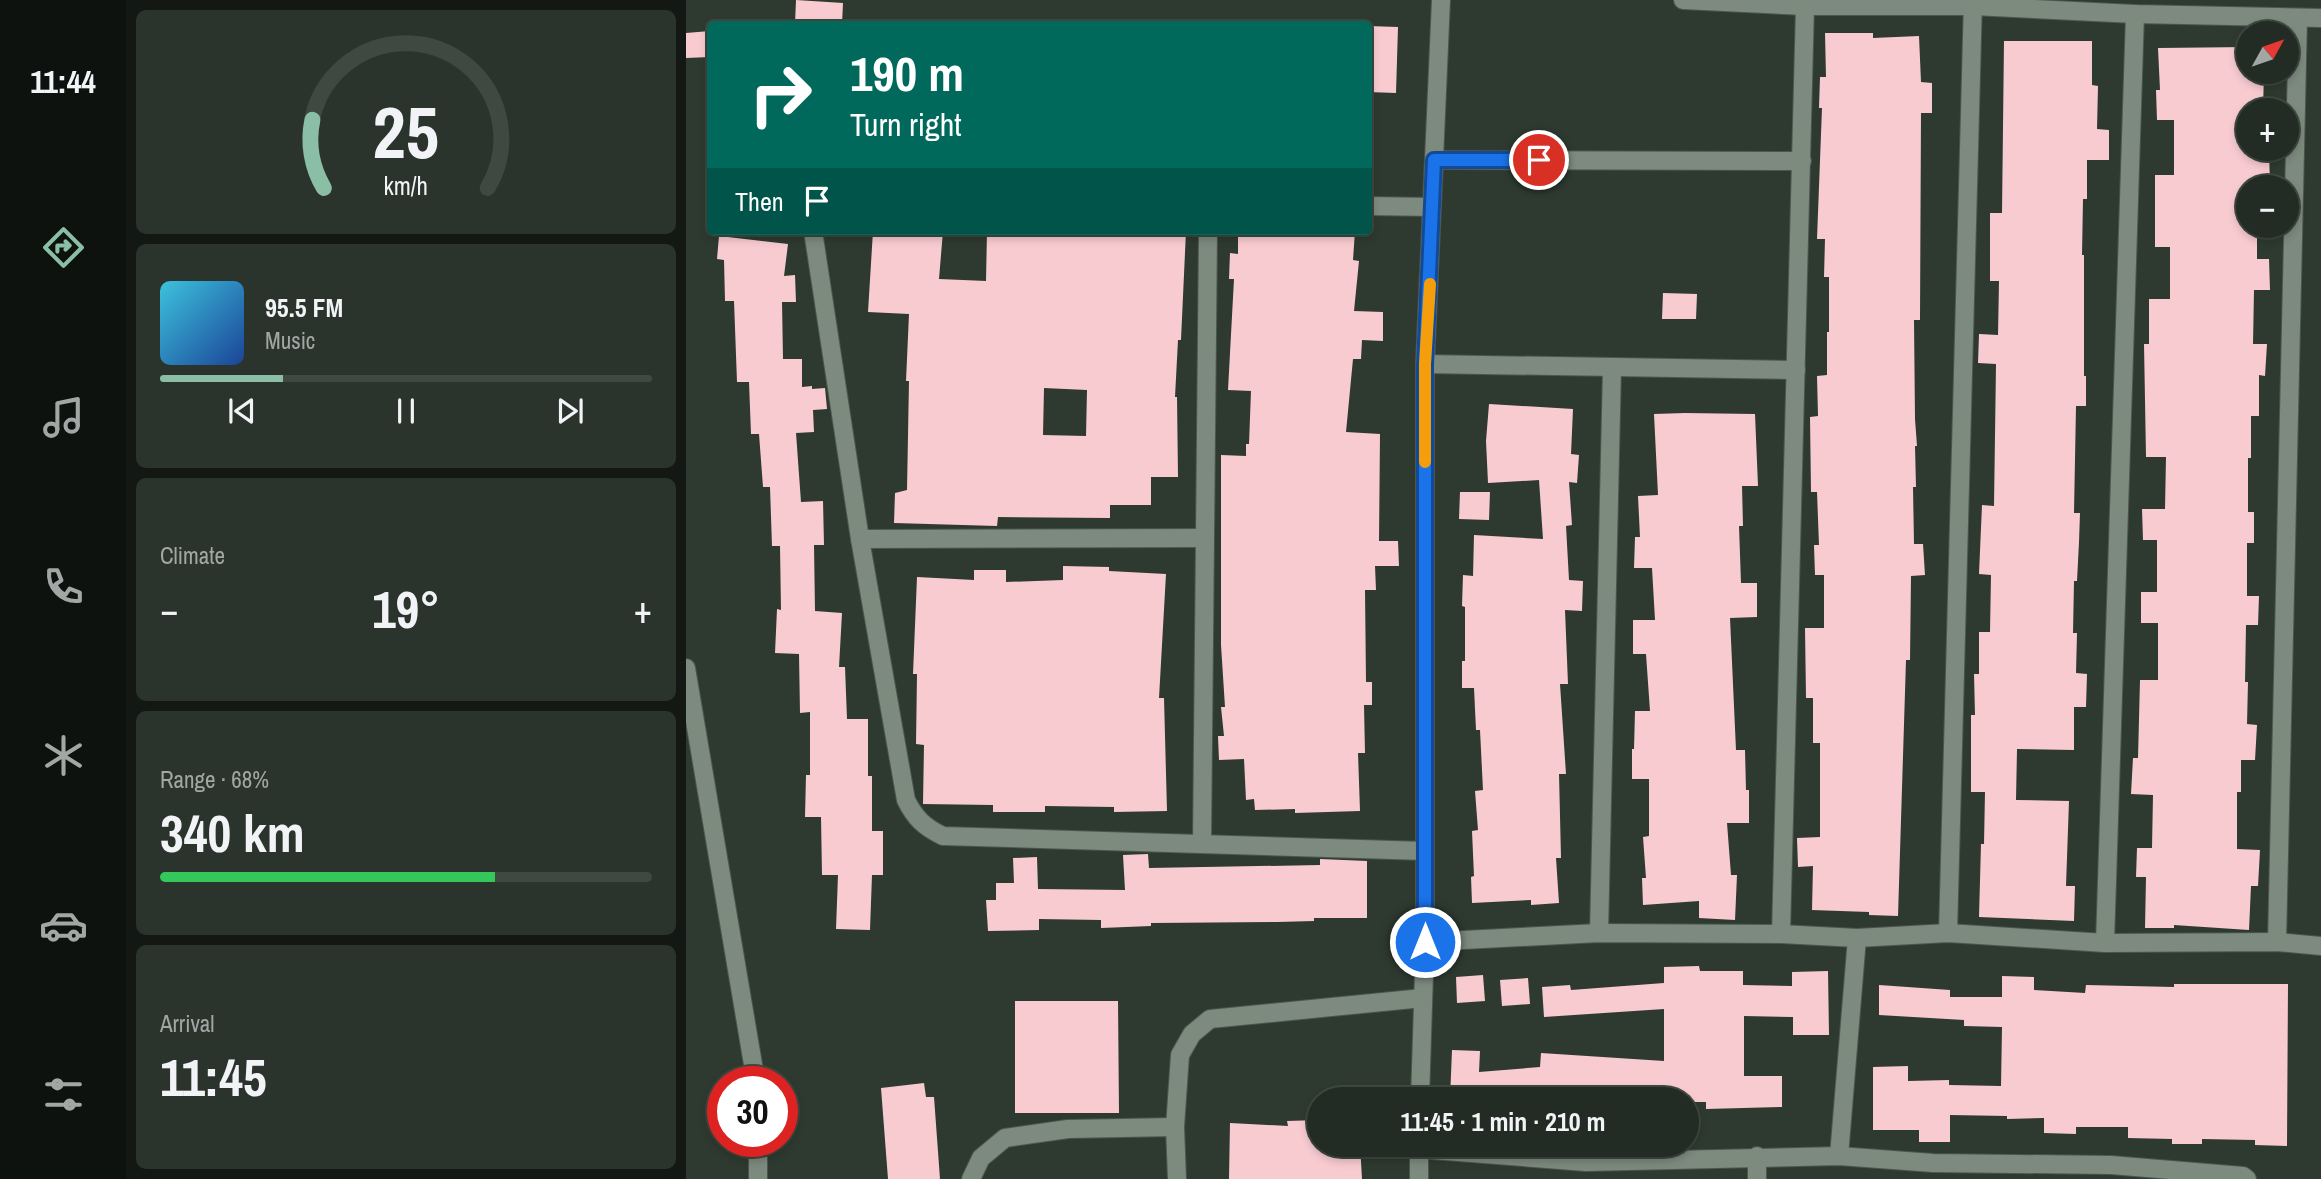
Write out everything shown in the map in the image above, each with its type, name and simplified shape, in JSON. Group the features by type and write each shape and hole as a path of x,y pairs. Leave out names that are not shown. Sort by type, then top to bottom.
{"street":[{"path":"1420,1087 1425,942 1425,364 1441,0"},
{"path":"1683,0 1805,6 1973,3 2135,14 2321,18"},
{"path":"1948,933 1973,3"},
{"path":"1781,934 1805,6"},
{"path":"2105,943 2135,14"},
{"path":"2277,942 2298,18"},
{"path":"1434,160 1802,161"},
{"path":"1372,206 1432,207"},
{"path":"814,235 860,539 906,800 925,827 943,836 1425,851"},
{"path":"1202,843 1208,235"},
{"path":"1425,364 1797,370"},
{"path":"1599,933 1612,368"},
{"path":"860,539 1204,538"},
{"path":"686,668 753,1066"},
{"path":"1425,942 1599,933 1781,934 1857,938 1948,933 2105,943 2277,942 2321,946"},
{"path":"1839,1156 1857,938"},
{"path":"1177,1179 1175,1127 1180,1055 1192,1034 1210,1019 1423,998"},
{"path":"971,1179 981,1158 1004,1138 1068,1129 1175,1127"},
{"path":"1757,1156 1757,1179"},
{"path":"1492,1157 1587,1170 1757,1156 1839,1156 1933,1171 2112,1172 2244,1176 2247,1179"},
{"path":"758,1157 758,1179"},
{"path":"1419,1157 1419,1179"}],"building":[{"path":"796,0 843,3 842,21 795,21"},
{"path":"1372,26 1398,27 1396,93 1372,92"},
{"path":"707,31 707,57 686,58 686,33"},
{"path":"1825,33 1873,33 1873,38 1919,36 1921,82 1932,83 1932,113 1921,113 1920,320 1914,320 1917,446 1916,487 1913,487 1914,544 1923,544 1925,575 1911,576 1910,660 1906,660 1898,916 1812,910 1813,866 1798,867 1797,838 1820,837 1820,743 1813,743 1813,698 1806,698 1805,628 1824,628 1824,575 1815,575 1814,545 1819,545 1817,492 1811,492 1810,417 1818,416 1817,376 1827,375 1829,332 1829,277 1824,277 1825,239 1817,239 1822,108 1819,108 1820,77 1826,77"},
{"path":"2004,41 2092,41 2092,85 2098,86 2097,129 2109,130 2109,160 2087,160 2087,199 2083,199 2086,406 2076,406 2074,513 2080,513 2073,633 2077,633 2076,673 2087,674 2086,707 2074,707 2074,750 2017,749 2016,800 2069,801 2066,886 2075,886 2074,921 1979,917 1985,792 1971,792 1971,715 1975,715 1974,674 1979,674 1979,632 1990,632 1991,575 1979,574 1982,505 1994,506 1996,364 1978,363 1979,334 1998,335 1999,281 1990,281 1990,213 2002,213"},
{"path":"2236,47 2236,84 2264,84 2263,98 2236,98 2236,161 2269,161 2270,175 2236,175 2236,238 2257,238 2257,259 2269,259 2270,290 2254,290 2253,344 2267,344 2265,376 2259,375 2259,416 2251,416 2251,458 2248,458 2248,512 2254,512 2254,543 2247,543 2247,596 2259,596 2258,625 2246,625 2245,682 2248,682 2247,724 2257,725 2255,760 2241,760 2241,792 2237,792 2237,849 2260,850 2258,886 2251,886 2249,930 2174,925 2174,928 2145,928 2146,877 2136,877 2137,848 2152,848 2153,795 2131,794 2133,758 2138,758 2140,680 2158,680 2158,623 2141,623 2141,592 2157,592 2157,540 2143,540 2142,509 2165,509 2166,457 2146,457 2144,344 2149,344 2149,299 2170,299 2170,247 2155,247 2155,175 2174,175 2174,120 2157,120 2156,90 2160,90 2158,48"},
{"path":"873,235 943,235 939,279 986,281 987,235 1186,235 1181,340 1178,340 1175,397 1178,477 1151,477 1151,505 1110,505 1110,518 998,517 997,526 894,523 895,493 907,490 909,381 906,381 909,314 868,312","holes":["1044,388 1087,390 1086,436 1043,435"]},
{"path":"1238,235 1355,235 1353,260 1359,261 1354,311 1383,312 1383,341 1362,340 1361,359 1353,359 1346,432 1380,434 1379,541 1398,541 1399,566 1375,566 1376,590 1365,590 1366,682 1372,682 1372,705 1364,705 1365,753 1358,753 1360,811 1295,813 1295,809 1255,810 1254,799 1246,800 1244,759 1219,760 1218,736 1224,736 1221,707 1225,707 1221,645 1221,455 1246,456 1251,391 1228,390 1234,279 1229,279 1230,253 1238,254"},
{"path":"719,236 788,244 784,276 795,275 796,302 782,302 783,359 802,359 802,387 825,388 827,409 813,410 814,432 796,433 801,502 823,501 824,545 814,545 815,611 842,613 839,667 845,667 847,719 868,719 872,831 883,831 883,875 872,875 870,930 836,929 838,875 822,875 821,817 805,817 806,775 810,775 810,712 800,713 799,654 775,653 777,609 781,610 780,546 772,546 770,487 763,487 759,434 751,434 749,382 737,382 734,301 725,301 724,260 717,259"},
{"path":"1663,293 1697,294 1696,319 1662,319"},
{"path":"1489,404 1573,409 1571,454 1579,455 1577,483 1569,482 1572,525 1566,526 1569,580 1583,581 1582,611 1565,610 1568,684 1560,684 1566,774 1559,774 1561,858 1556,858 1559,903 1531,905 1531,900 1472,903 1472,831 1478,830 1475,791 1483,790 1480,730 1476,730 1474,688 1462,688 1462,661 1465,661 1463,575 1473,576 1474,535 1543,539 1539,480 1488,483 1486,441"},
{"path":"1654,414 1755,414 1758,486 1742,486 1743,526 1739,526 1741,583 1757,583 1757,617 1730,618 1736,750 1745,750 1746,790 1749,790 1749,823 1727,823 1731,875 1737,875 1735,920 1699,918 1699,901 1643,905 1642,878 1646,878 1643,837 1649,836 1649,779 1632,779 1632,749 1635,711 1650,711 1646,654 1633,654 1633,620 1655,620 1652,568 1634,568 1635,537 1640,537 1638,496 1658,495"},
{"path":"1460,492 1490,492 1489,520 1459,519"},
{"path":"1063,566 1109,567 1109,571 1166,574 1159,698 1164,698 1167,811 1114,812 1114,807 1045,806 1045,812 993,812 993,805 923,804 924,745 916,744 917,674 913,674 917,577 974,580 974,570 1006,570 1006,582 1063,580"},
{"path":"1148,854 1149,868 1320,865 1320,859 1367,861 1367,918 1151,923 1151,926 1101,928 1101,920 1039,919 1039,930 988,931 986,900 996,900 996,883 1014,883 1013,858 1037,857 1038,889 1125,890 1123,855"},
{"path":"1699,966 1700,971 1743,971 1743,985 1792,986 1792,972 1828,971 1829,1035 1793,1035 1793,1017 1744,1016 1744,1076 1782,1076 1782,1107 1706,1109 1706,1102 1699,1102 1699,1087 1450,1087 1452,1050 1480,1051 1479,1072 1540,1067 1541,1053 1664,1061 1664,1009 1544,1017 1542,987 1570,985 1571,990 1664,983 1664,967"},
{"path":"1483,975 1485,1001 1457,1003 1456,977"},
{"path":"2002,976 2034,977 2034,990 2085,993 2086,985 2174,987 2174,984 2288,984 2287,1146 2255,1145 2255,1140 2202,1139 2202,1144 2172,1144 2172,1139 2128,1138 2128,1127 2076,1127 2076,1134 2044,1133 2044,1118 2007,1119 2007,1116 1950,1115 1950,1142 1919,1142 1919,1130 1873,1130 1873,1067 1908,1066 1908,1081 1949,1080 1949,1085 2001,1086 2002,1027 1964,1026 1964,1020 1879,1015 1879,985 1950,990 1950,997 2002,997"},
{"path":"1528,978 1530,1004 1502,1006 1500,980"},
{"path":"1015,1001 1118,1001 1119,1113 1015,1113"},
{"path":"924,1083 926,1097 934,1097 940,1179 888,1179 881,1088"},
{"path":"1307,1120 1307,1157 1361,1157 1362,1179 1229,1179 1230,1123 1288,1126 1287,1121"}],"slow traffic":[{"path":"1425,462 1425,364 1430,284"}],"route":[{"path":"1425,942 1425,364 1434,160 1539,160"}]}
